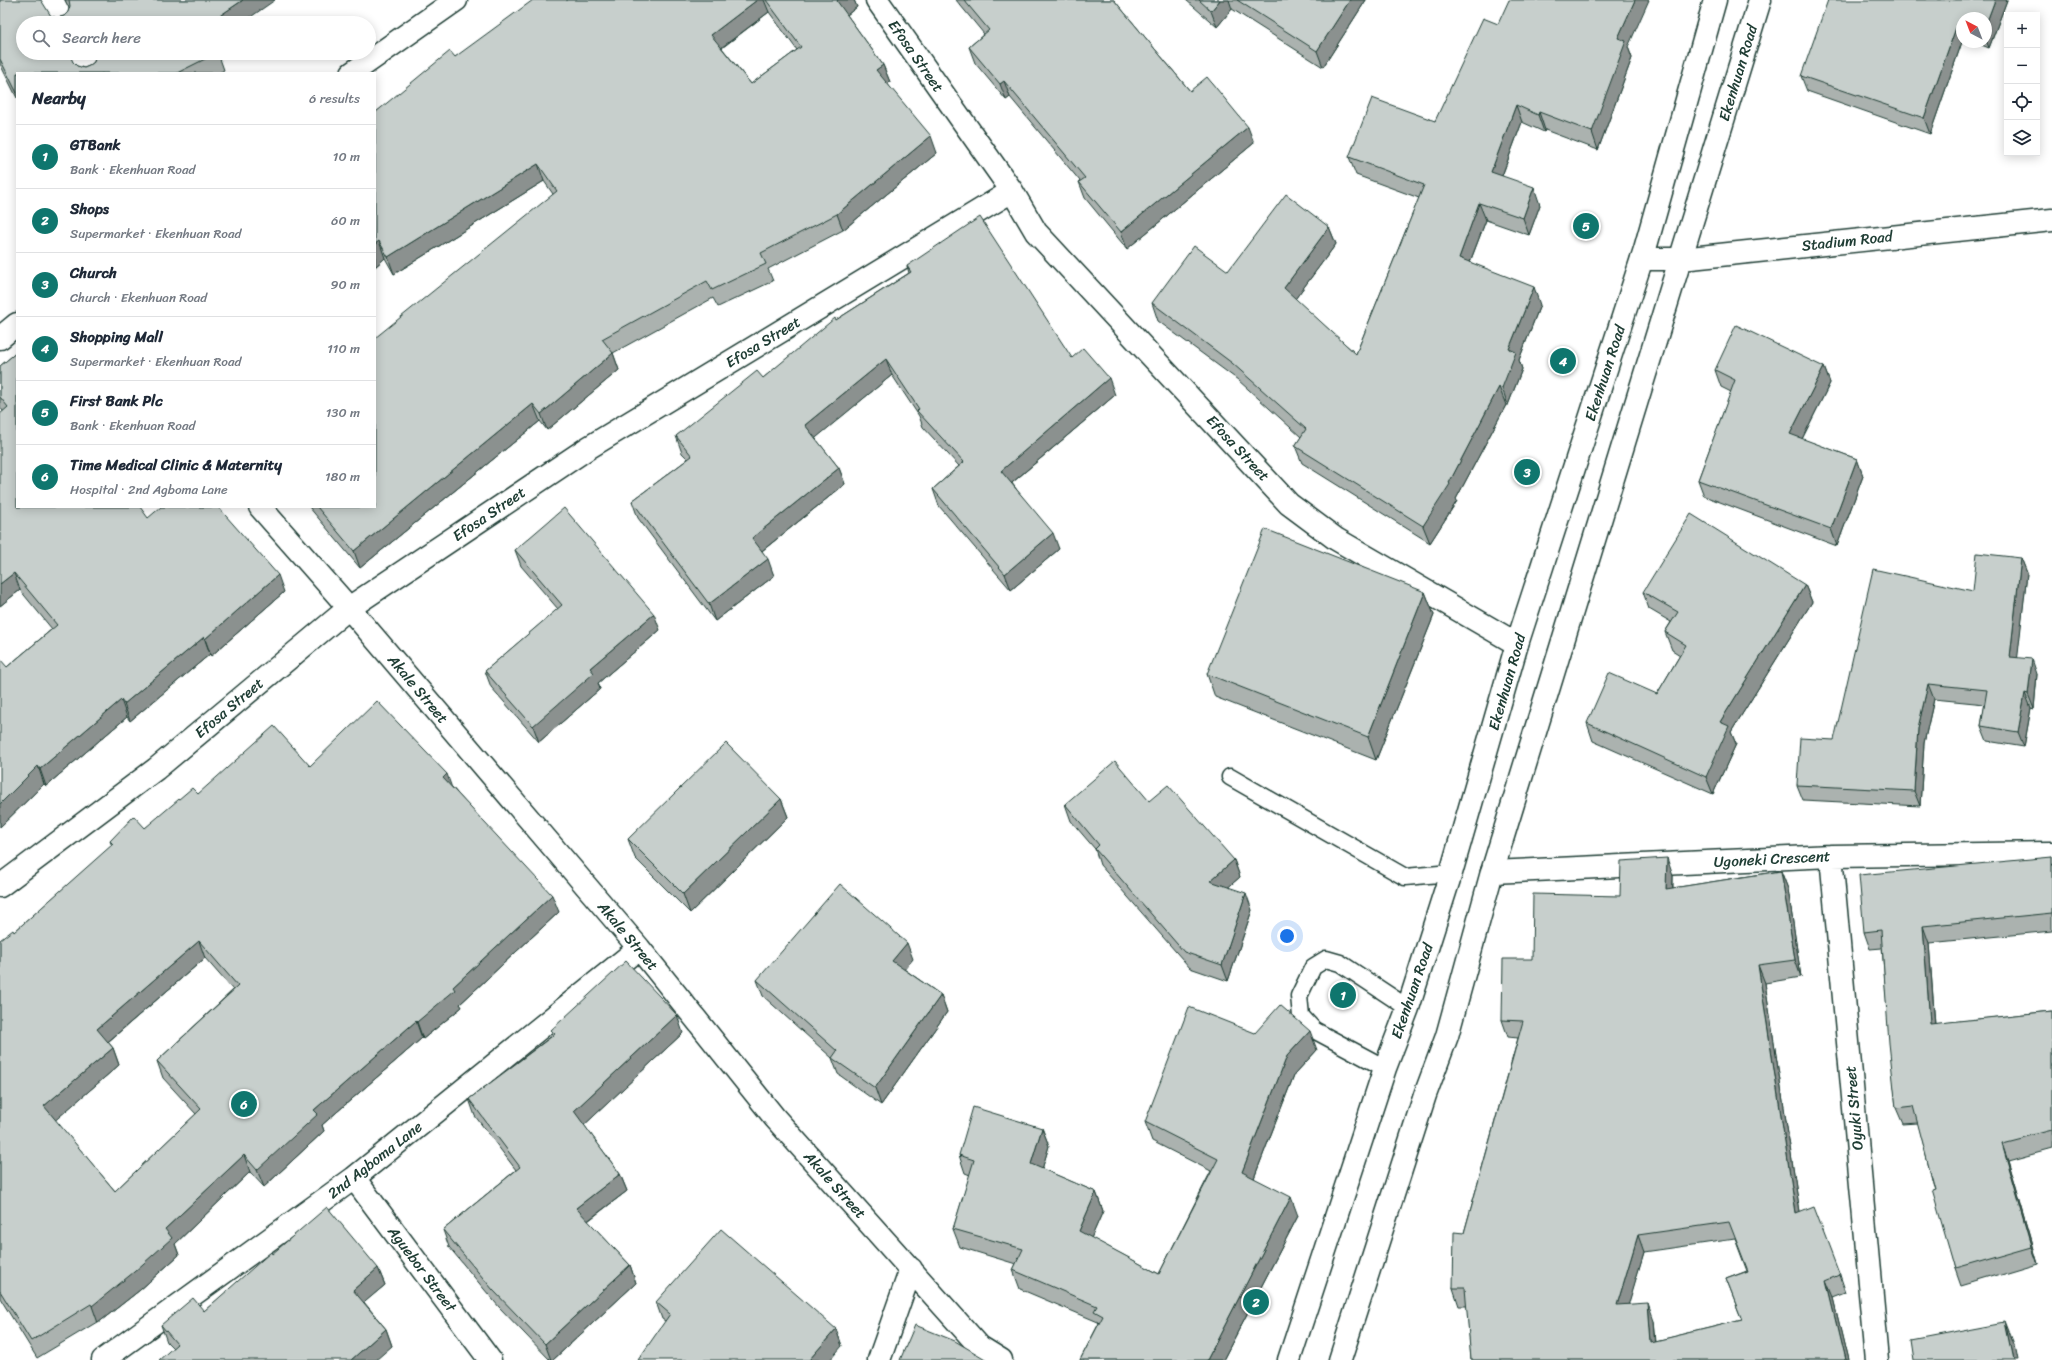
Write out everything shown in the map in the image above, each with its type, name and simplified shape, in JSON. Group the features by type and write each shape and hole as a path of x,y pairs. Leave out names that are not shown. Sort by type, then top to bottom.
{"street":[{"path":"52,0 60,16"},
{"path":"376,56 456,0"},
{"name":"Efosa Street","path":"876,0 1012,191 1036,232 1289,504 1336,539 1517,644"},
{"name":"Ekenhuan Road","path":"1289,1360 1385,1068 1408,1008 1452,873 1517,644 1642,259 1715,0"},
{"name":"Ekenhuan Road","path":"1340,1360 1425,1095 1448,1036 1492,872 1760,0"},
{"path":"83,60 89,72"},
{"path":"353,72 371,60"},
{"name":"Efosa Street","path":"0,886 156,769 349,608 588,448 1012,191"},
{"name":"Stadium Road","path":"1642,259 1681,259 2052,220"},
{"path":"0,338 16,325"},
{"name":"Akale Street","path":"261,508 349,608 639,948 775,1118 980,1347 1001,1360"},
{"name":"Ugoneki Crescent","path":"1492,872 1831,856 2052,853"},
{"name":"Oyuki Street","path":"1831,856 1877,1360"},
{"name":"2nd Agboma Lane","path":"103,1360 354,1178 639,948"},
{"name":"Aguebor Street","path":"354,1178 490,1360"},
{"path":"879,1360 911,1269"}],"lane":[{"path":"1230,778 1405,877 1452,873"},
{"path":"1385,1068 1314,1030 1301,1016 1299,996 1313,967 1326,959 1340,963 1408,1008"}],"building":[{"path":"0,0 41,0 51,16 16,16 16,60 72,60 77,66 84,68 89,66 95,60 203,60 179,72 16,72 16,91 0,59"},
{"path":"69,0 243,0 219,16 64,16 68,12 70,6"},
{"path":"533,0 757,0 711,35 751,84 801,47 766,0 838,0 837,1 883,65 876,70 931,136 837,214 761,253 766,264 712,290 707,281 602,339 613,353 541,414 533,404 354,551 318,508 376,508 376,337 557,191 538,164 388,257 379,241 376,243 376,112 450,51 455,57"},
{"path":"964,0 1114,0 1190,91 1207,77 1248,127 1121,232 1079,182 1085,178 1004,81 1000,84 969,47 989,30"},
{"path":"1199,0 1220,0 1211,11"},
{"path":"1237,0 1350,0 1317,51"},
{"path":"1509,0 1635,0 1618,38 1626,41 1592,132 1539,112 1538,115 1516,105 1491,172 1534,187 1523,218 1479,203 1459,258 1534,287 1509,349 1516,352 1502,388 1499,387 1449,483 1450,484 1423,526 1295,446 1306,429 1232,363 1152,303 1194,246 1228,271 1286,194 1329,227 1284,288 1356,354 1424,185 1349,157 1372,98 1435,121 1483,18 1498,24"},
{"path":"1828,0 1995,0 1990,12 1956,12 1956,28 1924,118 1801,76"},
{"path":"980,217 1072,358 1083,348 1109,378 1001,471 1053,533 1005,574 933,489 964,462 917,411 919,409 886,359 805,425 839,468 752,538 768,559 709,604 632,501 692,456 676,436 757,371 763,378 835,318 836,320 911,272 907,266"},
{"path":"1736,325 1824,367 1790,434 1857,459 1831,529 1698,480 1735,380 1715,370"},
{"path":"16,353 16,508 141,508 148,518 160,508 219,508 278,575 205,639 204,637 124,704 121,700 40,769 38,766 0,804 0,659 7,667 57,625 14,573 0,584 0,414 8,407 0,397 0,366"},
{"path":"564,508 654,614 590,668 594,673 533,726 485,671 562,605 515,550"},
{"path":"1691,514 1805,585 1720,722 1729,726 1706,777 1587,723 1609,673 1657,694 1686,645 1665,632 1678,612 1643,592"},
{"path":"1265,529 1425,592 1368,737 1207,674"},
{"path":"1977,553 2021,558 2010,657 2032,659 2028,694 2025,693 2018,732 1981,726 1987,690 1928,684 1918,728 1914,791 1797,785 1800,738 1834,740 1873,569 1973,591"},
{"path":"377,701 447,774 443,778 552,895 453,987 455,990 417,1022 416,1021 314,1110 318,1114 257,1170 244,1155 165,1229 172,1238 134,1272 92,1306 91,1304 31,1341 0,1291 0,940 13,930 14,932 113,844 110,841 134,816 145,828 192,788 198,794 274,726 310,766","holes":["199,941 238,986 157,1061 201,1109 115,1191 44,1106 113,1048 97,1029"]},
{"path":"726,743 781,799 683,894 628,839"},
{"path":"1115,761 1149,801 1168,785 1234,860 1210,881 1246,893 1222,965 1184,952 1095,849 1099,845 1065,804"},
{"path":"2052,857 2052,913 1923,926 1930,1024 2052,1011 2052,1130 2002,1143 2032,1247 1955,1269 1932,1190 1935,1189 1913,1106 1896,1108 1889,1043 1881,930 1864,932 1859,875"},
{"path":"1667,858 1666,889 1781,871 1795,960 1758,965 1796,1214 1814,1207 1840,1275 1826,1281 1845,1360 1471,1360 1465,1288 1453,1288 1454,1232 1464,1233 1523,1021 1502,1020 1503,959 1532,959 1533,894 1620,896 1621,861","holes":["1729,1222 1748,1271 1726,1279 1742,1320 1651,1342 1648,1303 1617,1305 1638,1235"]},
{"path":"840,884 907,943 892,961 941,995 875,1088 832,1058 837,1051 757,980"},
{"path":"626,961 677,1015 574,1111 620,1174 576,1208 630,1265 545,1344 493,1290 443,1230 520,1167 469,1099 555,1034 551,1030"},
{"path":"1280,1005 1310,1031 1287,1056 1242,1172 1291,1197 1207,1360 1080,1360 1103,1316 1094,1311 1097,1306 1013,1270 1023,1249 953,1229 974,1160 959,1155 973,1107 1042,1128 1031,1164 1096,1192 1079,1231 1159,1274 1218,1159 1145,1122 1189,1007 1255,1033"},
{"path":"327,1207 378,1268 353,1290 386,1329 351,1360 159,1360 177,1344 161,1325 193,1298 204,1311 271,1252 272,1254"},
{"path":"721,1229 836,1329 809,1360 638,1360 670,1314 656,1302"},
{"path":"2005,1322 2013,1360 1913,1360 1910,1340"},
{"path":"915,1325 955,1341 987,1360 900,1360"}],"place":[{"name":"First Bank Plc","path":"1586,226"},
{"name":"Shopping Mall","path":"1563,361"},
{"name":"Church","path":"1527,472"},
{"name":"GTBank","path":"1343,995"},
{"name":"Time Medical Clinic & Maternity","path":"244,1104"},
{"name":"Shops","path":"1256,1302"}]}
